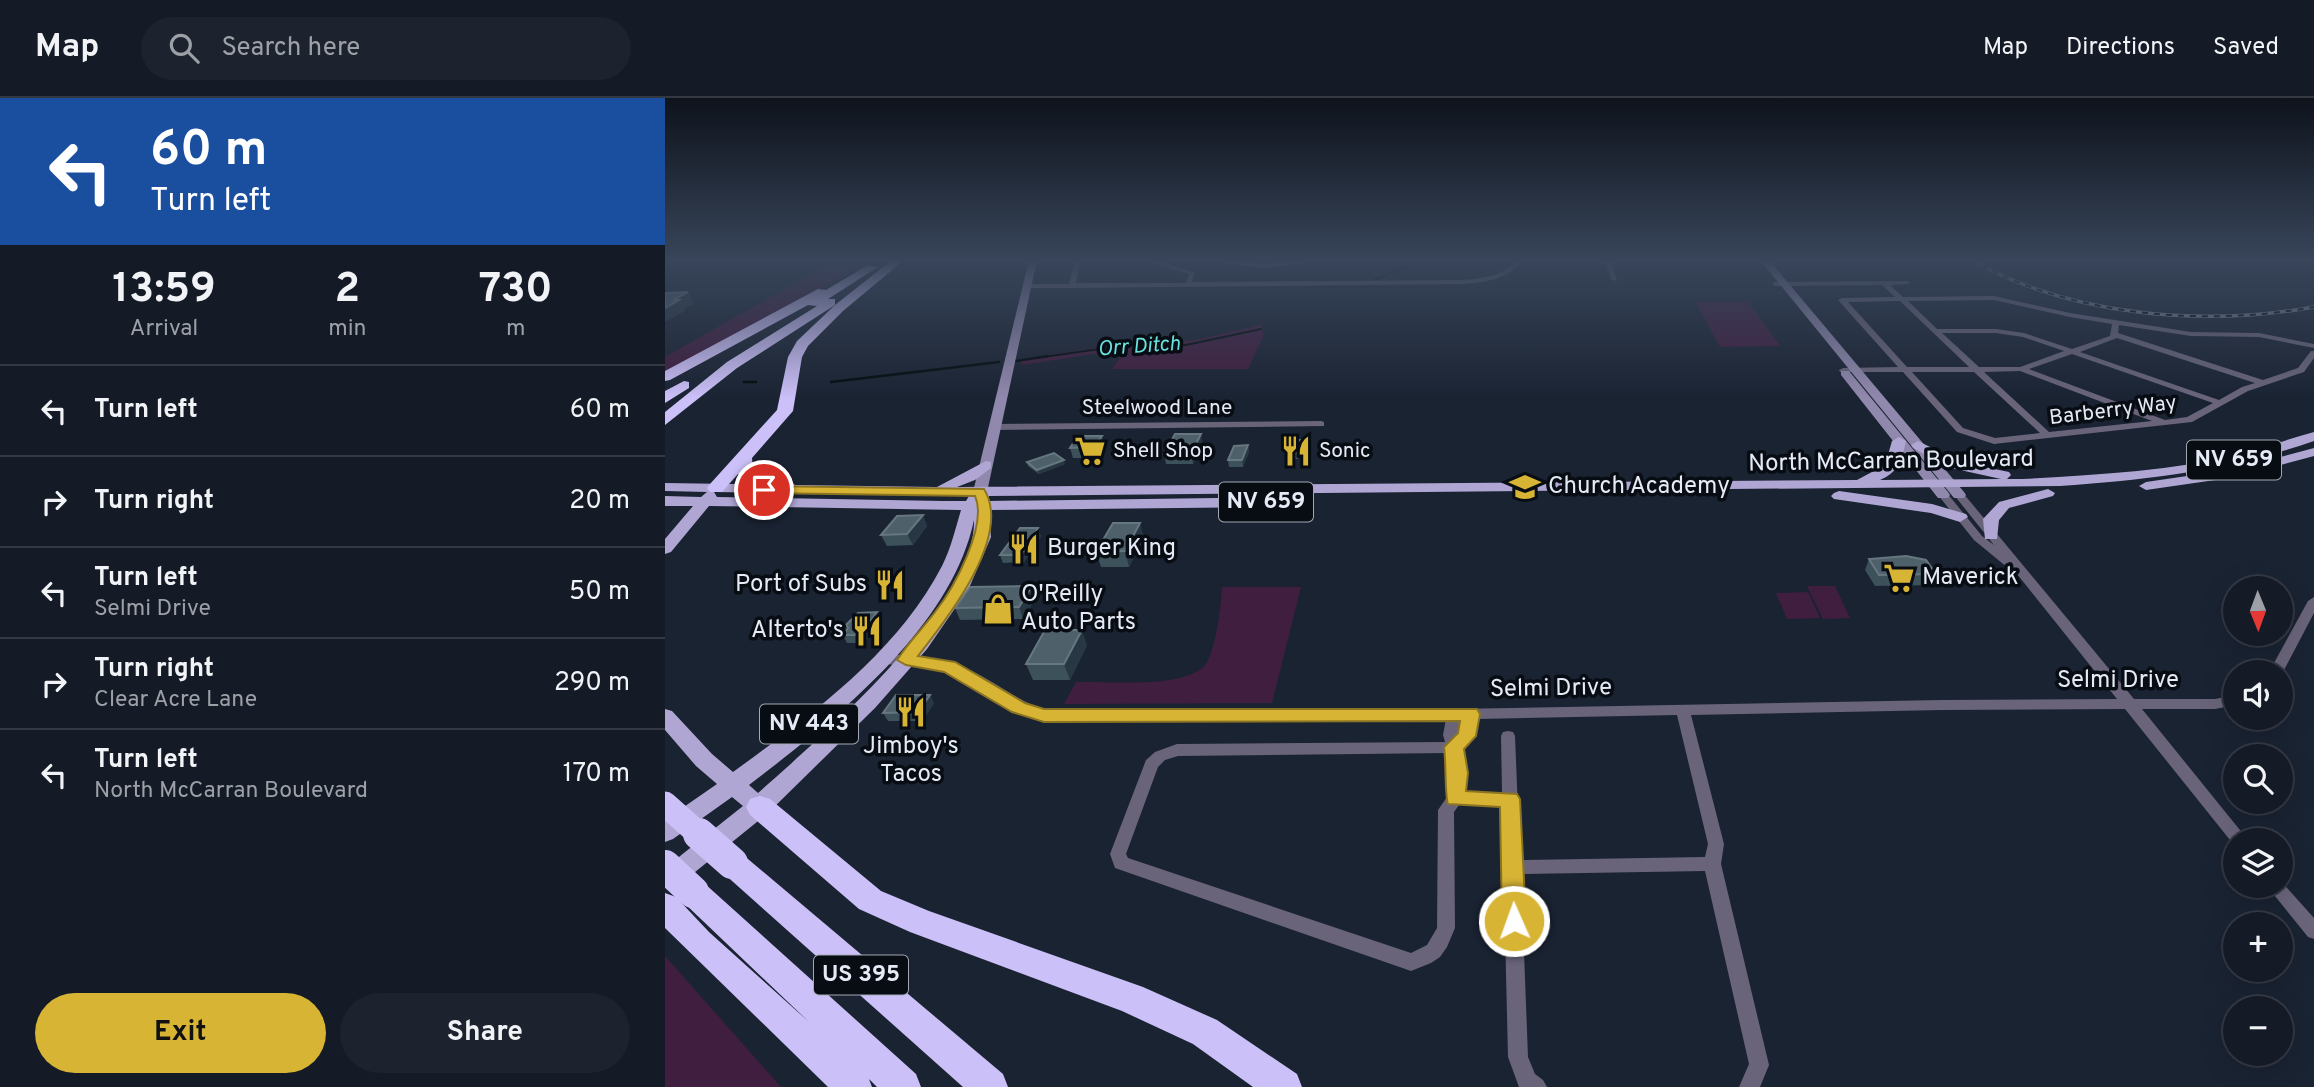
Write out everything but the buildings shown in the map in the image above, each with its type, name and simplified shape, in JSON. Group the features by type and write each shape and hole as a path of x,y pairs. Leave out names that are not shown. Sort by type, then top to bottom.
{"highway":[{"path":"665,377 797,306"},
{"path":"665,399 737,349 807,306"},
{"path":"665,421 732,365 825,306"},
{"path":"711,495 785,411 795,357 802,344 841,306"},
{"path":"744,459 745,472 751,477 792,490"},
{"name":"US 395","path":"665,803 990,1087"},
{"path":"760,807 870,900 921,922 1143,1004 1205,1032 1284,1087"},
{"name":"US 395","path":"665,866 673,897 903,1087"},
{"path":"673,897 698,942 854,1087"}],"main road":[{"path":"978,501 1022,306"},
{"path":"1796,306 1899,442 1947,490"},
{"path":"1800,306 1901,423 1947,490"},
{"path":"1884,421 1901,423"},
{"name":"North McCarran Boulevard","path":"666,492 1053,505 1839,496 2151,474 2229,461 2314,436"},
{"path":"1812,486 1863,480 1885,473 1896,462 1899,442"},
{"path":"1918,445 1956,465 1990,473 2151,474"},
{"name":"North McCarran Boulevard","path":"711,495 792,490 919,492 978,501 1812,486 2048,494 2211,478 2314,452"},
{"path":"919,492 961,482 986,465"},
{"path":"1991,536 1991,519 2004,505 2048,494"},
{"path":"665,549 711,495"},
{"path":"1839,496 1932,509 1960,517"},
{"name":"NV 443","path":"673,897 760,807 827,747 906,660 954,597 983,532 978,501"},
{"name":"NV 443","path":"665,832 733,785 788,742 880,659 916,620 940,585 978,501"},
{"path":"983,532 1008,514 1053,505"},
{"path":"665,716 704,760 760,807"}],"street":[{"path":"1849,306 1905,370"},
{"path":"1908,306 2048,436"},
{"path":"2035,306 2116,322 2199,334 2259,335 2314,346"},
{"path":"2116,322 2117,335"},
{"path":"1935,331 2014,333 2221,403"},
{"path":"1843,370 2021,369 2117,335 2265,383"},
{"name":"Barberry Way","path":"1905,370 1960,430 1980,439 2002,442 2196,418 2221,403 2301,370 2314,353"},
{"path":"2021,369 2165,423"},
{"name":"Steelwood Lane","path":"995,427 1321,424"},
{"path":"1947,490 1960,517 1985,544 2029,579"},
{"path":"1947,490 2029,579 2230,828"},
{"path":"2282,660 2314,601"},
{"name":"Selmi Drive","path":"880,659 949,666 1019,708 1044,716 1471,714 2223,702"},
{"path":"1683,710 1716,844 1712,864 1759,1065 1749,1087"},
{"path":"1454,714 1450,735 1454,747 1458,773 1455,799 1446,810 1446,928 1441,945 1428,957 1411,962 1121,863 1118,854 1151,764 1160,756 1177,750 1454,747 1467,736 1471,714"},
{"path":"1508,736 1518,1058 1527,1081 1536,1087"},
{"path":"1455,799 1510,799"},
{"path":"1512,866 1712,864"},
{"path":"2287,898 2314,931"}],"shaded area":[{"path":"755,306 789,306 665,373 665,357"},
{"path":"1697,306 1751,306 1780,346 1720,347"},
{"path":"1261,325 1264,335 1248,369 1112,369 1126,349 1022,365 1021,359 1106,346 1196,340"},
{"path":"1807,586 1835,586 1850,618 1823,619"},
{"path":"1222,587 1301,587 1272,703 1064,704 1076,682 1146,682 1184,677 1198,671 1207,662 1213,646"},
{"path":"1808,592 1820,618 1787,619 1776,593"},
{"path":"665,956 781,1087 665,1087"}],"waterway":[{"name":"Orr Ditch","path":"1036,358 1127,345 1186,345 1261,329"},
{"name":"Orr Ditch","path":"1016,361 1048,356"},
{"name":"Orr Ditch","path":"831,382 999,362"},
{"name":"Orr Ditch","path":"744,382 756,382"}],"railway":[{"path":"2101,306 2183,316 2228,316 2314,307"}],"place":[{"name":"Shell Shop","path":"1090,451"},
{"name":"Sonic","path":"1296,451"},
{"name":"Church Academy","path":"1525,487"},
{"name":"Burger King","path":"1024,549"},
{"name":"Maverick","path":"1899,578"},
{"name":"Port of Subs","path":"890,585"},
{"name":"O'Reilly Auto Parts","path":"998,609"},
{"name":"Alterto's","path":"867,631"},
{"name":"Jimboy's Tacos","path":"911,712"}],"route":[{"path":"764,490 979,492 986,505 985,528 972,562 944,612 906,660 949,666 1019,708 1044,716 1471,714 1467,736 1454,747 1458,773 1455,799 1510,799 1514,921"}]}
